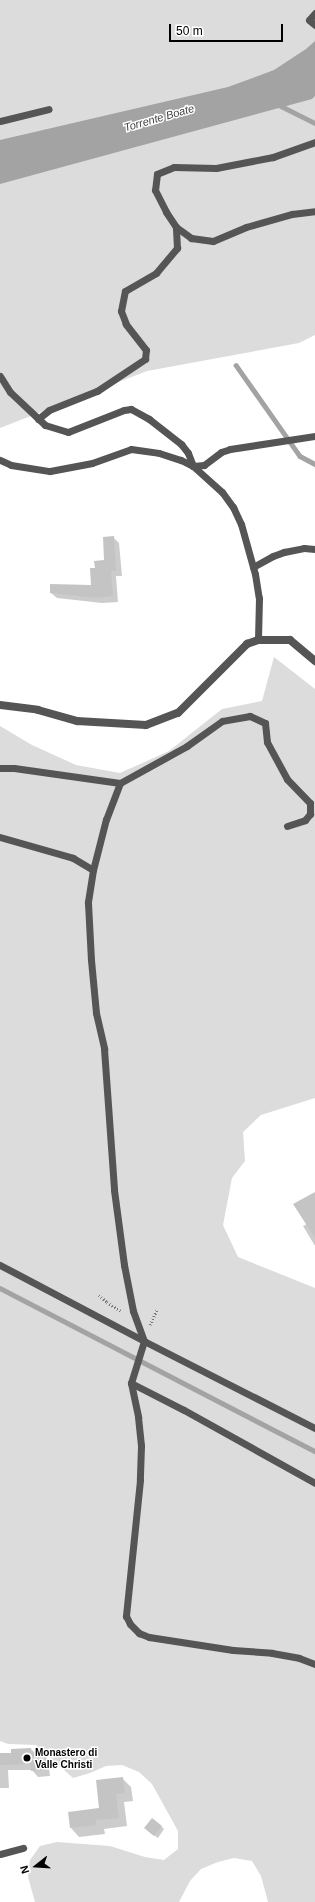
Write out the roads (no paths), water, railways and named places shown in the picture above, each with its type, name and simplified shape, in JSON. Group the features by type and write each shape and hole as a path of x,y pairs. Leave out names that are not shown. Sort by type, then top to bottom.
{"street":[{"path":"0,705 38,710 77,721 146,725 178,713 247,644 258,640 290,640 315,661"}],"lane":[{"path":"315,13 310,20 315,25"},
{"path":"0,121 49,109"},
{"path":"315,142 266,158 216,168 174,167 157,174 155,190 166,212 176,227 191,238 213,241 246,227 292,214 315,211"},
{"path":"38,419 49,410 97,391 145,359 146,350 126,324 121,311 126,292 156,272 177,248 176,227"},
{"path":"0,376 10,392 45,425 68,432 124,410 131,409 149,419 181,444 188,453 193,466"},
{"path":"193,466 204,465 221,452 230,449 315,436"},
{"path":"0,460 11,465 50,471 92,463 131,449 159,453 181,460 193,466 222,492 233,507 241,524 253,567 259,598 258,640"},
{"path":"253,567 284,552 304,548 315,549"},
{"path":"0,768 36,770 120,783 187,746 222,721 250,716 265,723 267,742 287,779 310,803 310,814 305,820 287,826"},
{"path":"120,783 106,819 93,870 88,903 96,1013 104,1050 114,1190 124,1265 137,1323 143,1338 131,1383 138,1417 141,1446 140,1480 126,1602 126,1616 130,1624 139,1633 149,1637 233,1650 272,1653 299,1658 315,1664"},
{"path":"0,837 73,858 93,870"},
{"path":"0,1265 315,1428"},
{"path":"131,1383 184,1410 315,1483"},
{"path":"0,1854 23,1848"}],"water":[{"name":"Torrente Boate","path":"315,41 315,96 312,99 0,184 0,140 228,87 274,70 306,49"}],"waterway":[{"path":"279,105 315,123"},
{"path":"236,365 300,456 315,464"},
{"path":"0,1288 315,1451"}],"place":[{"name":"Monastero di Valle Christi","path":"27,1758"}]}
